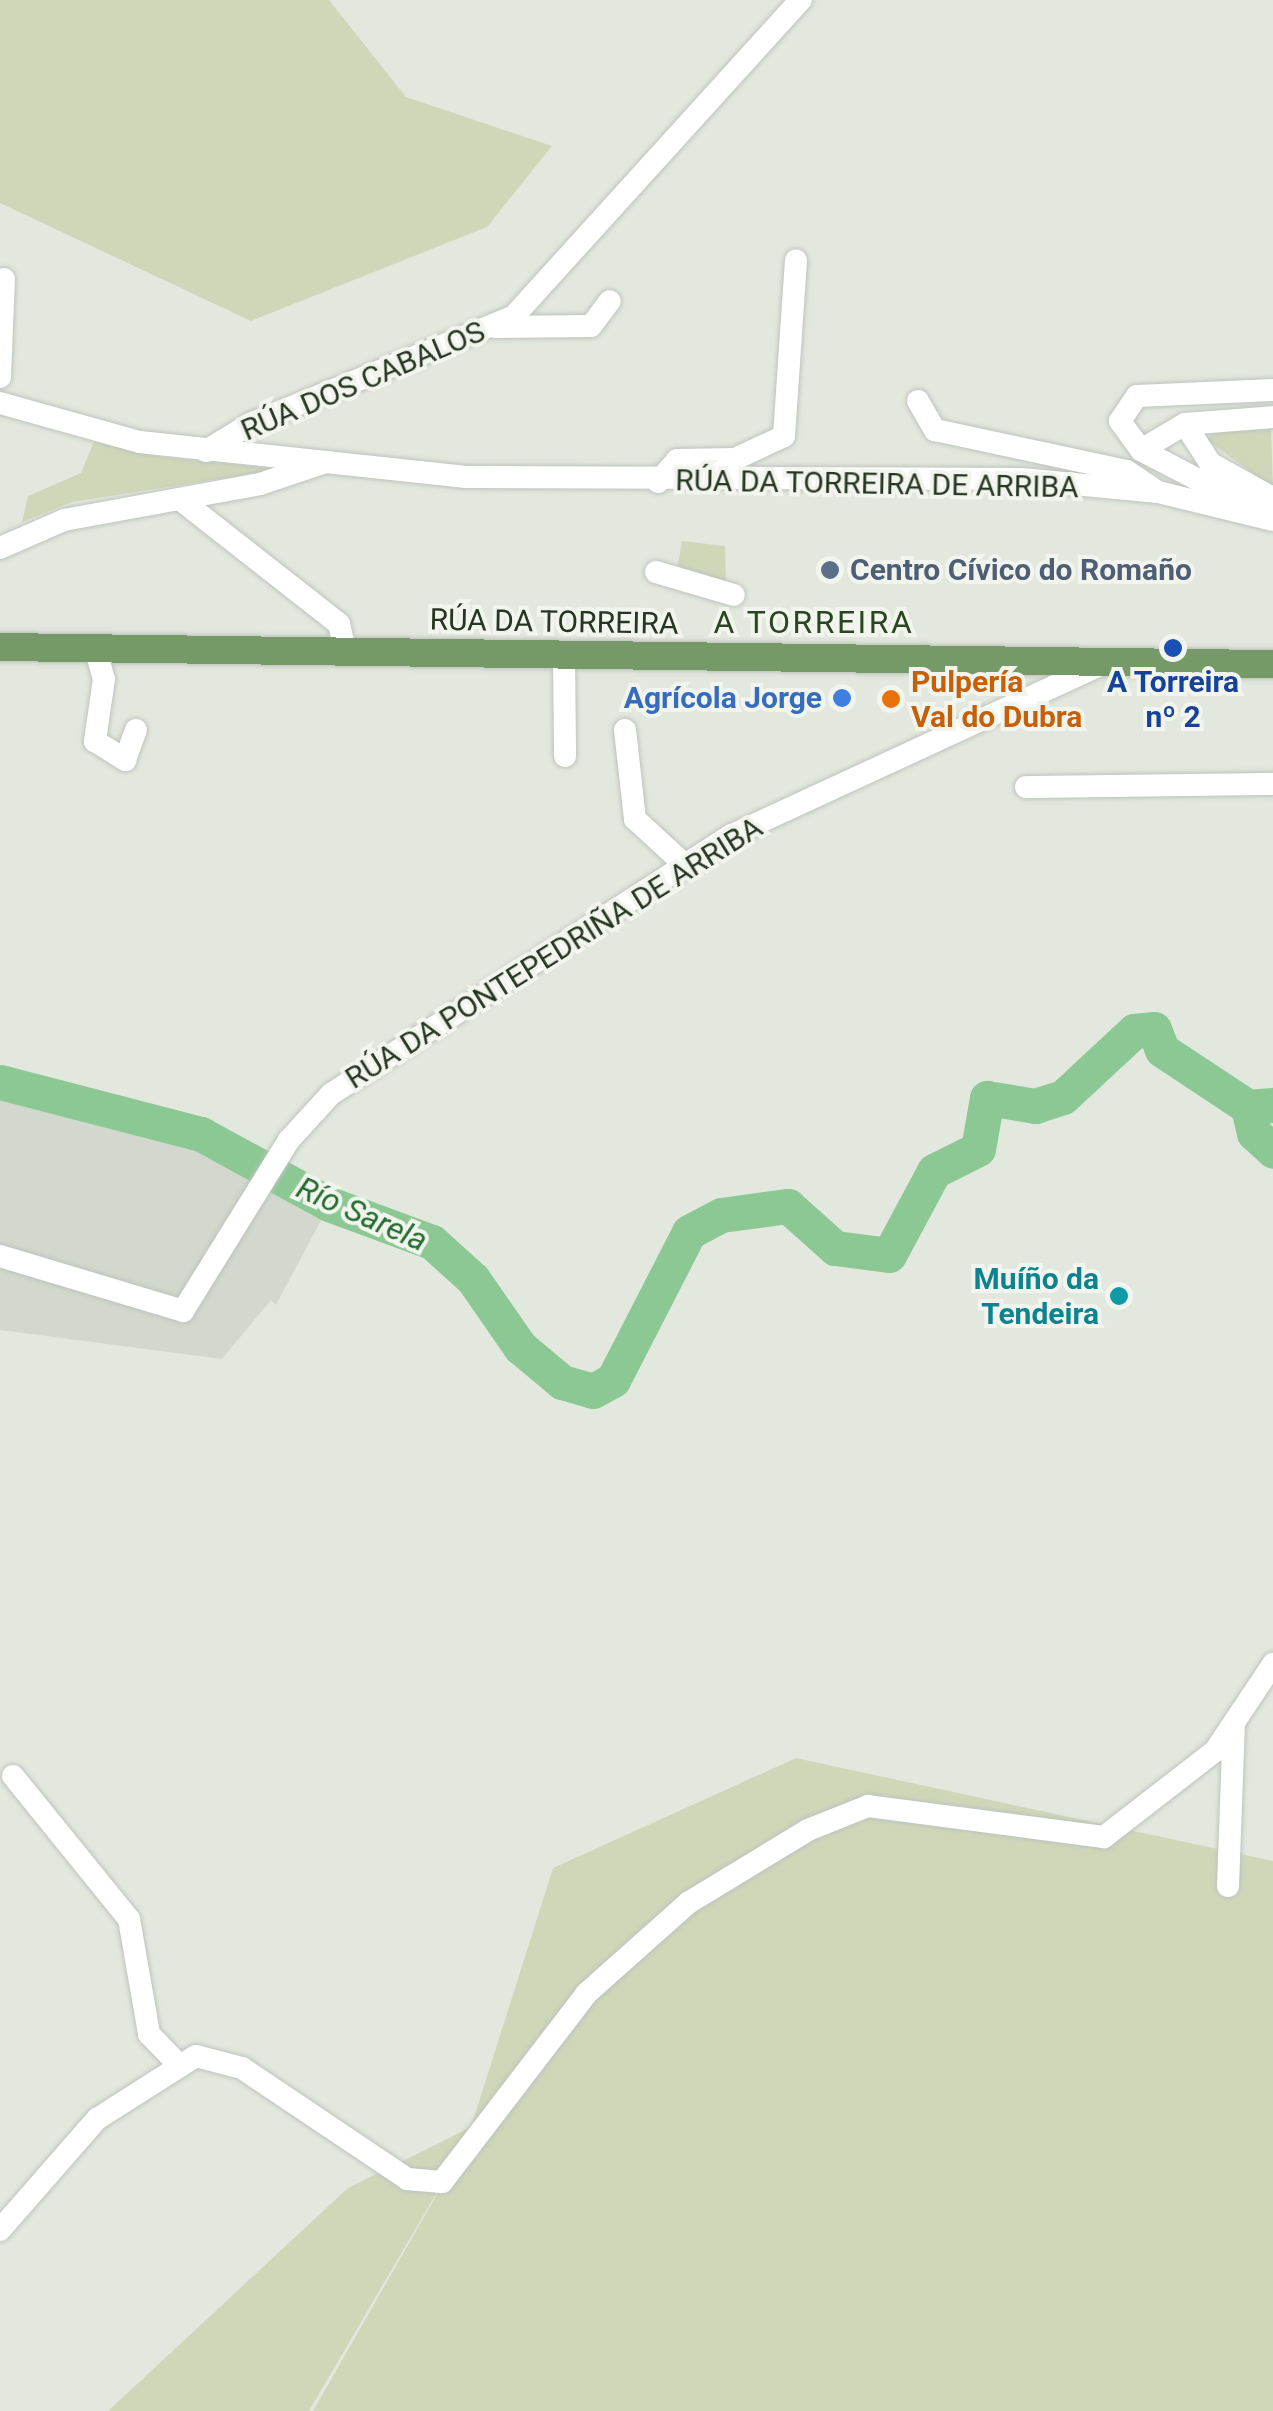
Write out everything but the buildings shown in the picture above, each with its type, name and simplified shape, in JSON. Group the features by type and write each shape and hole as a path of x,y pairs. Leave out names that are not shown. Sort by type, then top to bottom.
{"main road":[{"name":"RÚA DA TORREIRA","path":"0,647 1273,664"}],"street":[{"name":"RÚA DOS CABALOS","path":"206,451 250,424 495,326 562,271 630,180 801,0"},
{"name":"RÚA DA TORREIRA DE ARRIBA","path":"658,482 677,460 735,459 784,436 796,260"},
{"path":"0,377 4,278"},
{"path":"495,326 590,326 610,301"},
{"path":"1270,512 1141,450 1120,426 1138,396 1273,390"},
{"path":"918,400 934,430 1127,471 1158,492"},
{"path":"0,403 206,451 326,462"},
{"path":"1141,450 1185,424 1273,416"},
{"path":"1185,424 1210,464 1270,512"},
{"name":"RÚA DA TORREIRA DE ARRIBA","path":"0,548 64,520 181,500 326,462 658,482 1021,479 1158,492 1270,512"},
{"path":"181,500 318,604 339,624 345,652"},
{"path":"656,572 734,594"},
{"path":"96,648 104,679 95,742 125,760 136,730"},
{"path":"564,654 565,756"},
{"name":"RÚA DA PONTEPEDRIÑA DE ARRIBA","path":"0,1256 183,1312 288,1140 316,1106 684,864 757,822 1107,662"},
{"path":"625,730 635,819 684,864"},
{"path":"1026,787 1273,784"},
{"path":"0,2230 97,2120 175,2061 196,2056 242,2068 394,2172 442,2182 586,1994 688,1903 808,1830 868,1806 1104,1837 1183,1781 1234,1726 1273,1664"},
{"path":"1228,1886 1234,1726"},
{"path":"13,1776 129,1919 149,2034 175,2061"}],"shaded area":[{"path":"0,1091 189,1138 327,1209 276,1305 271,1300 222,1359 0,1330"}],"green space":[{"path":"0,0 329,0 406,97 552,146 487,227 251,321 0,203"},
{"path":"1271,429 1273,488 1207,440 1215,431"},
{"path":"94,442 161,457 281,469 72,502 22,522 28,496 81,473"},
{"path":"682,541 725,546 726,583 676,575"},
{"path":"796,1758 1273,1861 1273,2411 313,2411 481,2117 309,2411 108,2411 348,2188 471,2127 553,1868"}],"waterway":[{"name":"Río Sarela","path":"0,1082 201,1134 329,1204 432,1242 473,1279 520,1347 562,1382 593,1391 613,1380 689,1232 721,1215 788,1206 835,1248 889,1255 934,1171 978,1149 987,1098 1035,1106 1063,1097 1134,1031 1154,1029 1162,1050 1248,1107 1273,1105"},
{"name":"Río Sarela","path":"1248,1107 1254,1133 1273,1151"}],"place":[{"name":"Centro Cívico do Romaño","path":"830,570"},
{"name":"A Torreira nº 2","path":"1173,648"},
{"name":"Agrícola Jorge","path":"842,698"},
{"name":"Pulpería Val do Dubra","path":"891,699"},
{"name":"Muíño da Tendeira","path":"1119,1296"}],"district":[{"name":"A TORREIRA","path":"814,622"}]}
